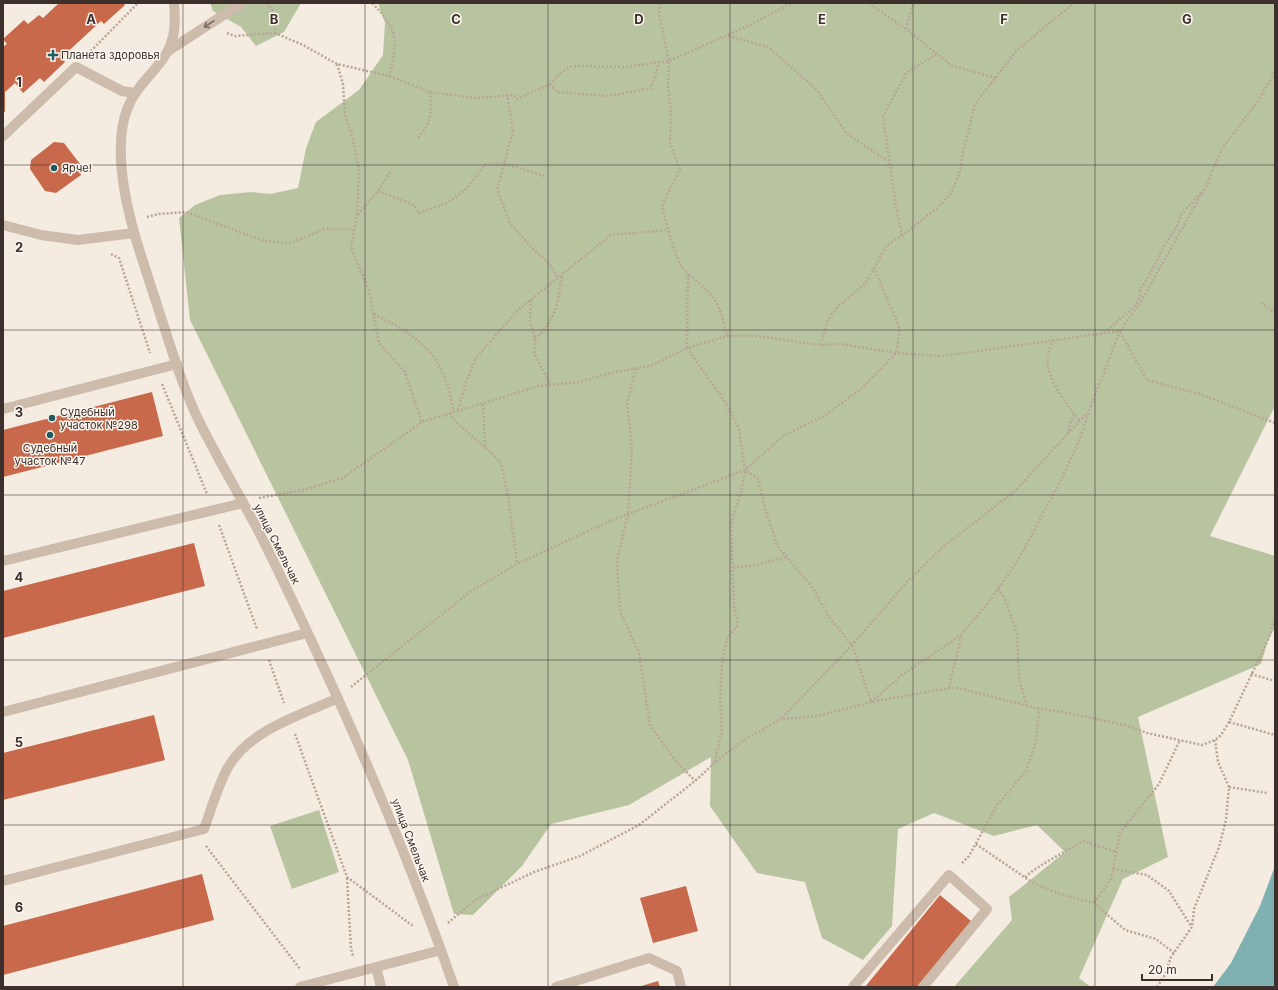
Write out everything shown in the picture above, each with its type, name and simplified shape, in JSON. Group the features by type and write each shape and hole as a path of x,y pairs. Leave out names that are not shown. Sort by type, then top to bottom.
{"street":[{"path":"168,51 173,40 174,3"},
{"path":"168,51 242,3"},
{"name":"улица Смельчак","path":"168,51 135,93 127,108 122,157 123,180 134,233 177,364 198,420 266,546 338,698 385,805 454,987"},
{"path":"3,136 76,67 122,91 135,93"},
{"path":"3,225 42,235 78,240 134,233"},
{"path":"3,409 177,364"},
{"path":"3,560 243,502"},
{"path":"3,712 307,633"},
{"path":"3,881 204,829 226,770 241,750 265,732 338,698"},
{"path":"853,987 949,875 987,909 923,987"},
{"path":"300,987 441,950"},
{"path":"556,987 649,958 677,971 681,987"},
{"path":"376,967 381,987"}],"path":[{"path":"76,67 138,3"},
{"path":"267,3 275,14 275,33"},
{"path":"372,3 390,23 395,39 396,49 389,76"},
{"path":"660,3 659,13 669,61 668,88 672,114 670,144 680,169 662,206 668,230 680,265 688,274 708,290 721,309 727,336"},
{"path":"208,25 236,36 275,33 303,45 337,64 389,76 430,92 476,98 507,94 514,95 517,99 550,84 561,72 572,66 626,67 669,61 727,36 792,3"},
{"path":"868,3 906,29 951,65 996,78"},
{"path":"906,29 914,3"},
{"path":"820,344 828,320 838,306 865,284 887,245 902,236 938,207 951,194 960,172 962,157 975,104 1016,51 1074,3"},
{"path":"727,36 768,47 816,89 847,134 888,161"},
{"path":"902,236 888,161 883,116 907,72 937,54"},
{"path":"550,84 557,92 609,96 651,88 659,62"},
{"path":"337,64 343,84 345,114 353,139 359,170 357,215 351,248 369,290 379,343 405,372 422,422"},
{"path":"871,702 902,675 961,635 998,589 1017,562 1059,484 1080,439 1088,413 1120,331 1142,300 1204,190 1221,150 1258,101 1275,72"},
{"path":"418,138 427,128 432,112 430,92"},
{"path":"507,94 513,130 503,162 497,190 510,224 548,263 558,279"},
{"path":"378,191 414,205 419,213 447,203 464,191 486,164 503,162 544,176"},
{"path":"357,215 378,191 391,171"},
{"path":"1104,333 1134,307 1140,297 1140,290 1177,226 1182,213 1204,190"},
{"path":"131,221 159,214 186,212 264,241 291,243 325,229 355,229"},
{"path":"458,411 466,382 476,358 518,310 611,235 668,230"},
{"path":"111,254 119,258 155,370 214,510 347,877 351,949 357,972"},
{"path":"338,698 470,592 517,564 628,515 745,470 783,436 824,416 861,388 896,353 900,329 874,268"},
{"path":"688,274 687,348 725,402 739,429 745,470 741,492 731,523 734,608 738,625 727,638 722,664 720,699 722,730 715,763"},
{"path":"535,339 548,327 557,307 562,276"},
{"path":"531,300 530,321 535,339 534,353 550,384"},
{"path":"1261,303 1275,313"},
{"path":"373,314 406,330 430,350 444,375 454,412"},
{"path":"243,502 303,490 343,478 422,422 539,386 579,382 653,365 687,348 727,336 757,336 820,344 841,344 896,353 943,356 1120,331"},
{"path":"1120,331 1147,380 1200,394 1275,423"},
{"path":"1054,340 1048,355 1050,374 1061,398 1080,421"},
{"path":"636,368 627,403 632,448 628,515 617,560 620,611 640,653 650,725 676,761 695,781"},
{"path":"483,404 485,447"},
{"path":"449,413 458,424 501,463 508,495 517,564"},
{"path":"347,877 424,934 435,934 475,900 534,872 580,856 639,825 746,739 781,719 852,645 906,583 939,551 1015,491 1088,413"},
{"path":"1068,435 1069,425 1074,415"},
{"path":"745,470 758,479 766,511 778,547 813,588 829,617 852,645 871,702"},
{"path":"733,568 756,565 787,557"},
{"path":"998,589 1003,595 1017,632 1019,679 1028,706"},
{"path":"781,719 818,716 871,702 949,688 958,688 1039,709 1107,721 1147,733 1202,745 1215,740 1229,722 1268,640 1275,618"},
{"path":"949,688 961,635"},
{"path":"1251,674 1275,681"},
{"path":"949,875 969,856 997,805 1026,771 1036,742 1039,709"},
{"path":"1229,722 1275,735"},
{"path":"1094,903 1111,879 1120,833 1159,784 1180,740"},
{"path":"1157,987 1166,975 1171,956 1192,927 1194,909 1220,847 1226,820 1229,787 1218,762 1215,740"},
{"path":"1229,787 1267,793"},
{"path":"195,831 311,984"},
{"path":"1025,877 1039,865 1062,854 1083,841 1116,852"},
{"path":"976,844 1032,883 1063,895 1094,903 1125,930 1156,939 1174,953"},
{"path":"1113,869 1147,874 1169,891 1192,927"}],"green space":[{"path":"210,3 301,3 284,32 256,46 241,27 213,11"},
{"path":"378,3 1275,3 1275,406 1210,536 1275,556 1275,628 1268,640 1261,664 1138,717 1168,857 1123,879 1079,978 1091,987 954,987 1012,920 1009,897 1065,852 1037,825 994,836 934,813 898,829 892,926 863,960 822,938 805,882 757,873 710,806 711,757 629,805 551,824 522,866 473,915 454,914 408,760 190,320 179,218 195,205 220,195 251,192 270,194 298,188 306,148 316,122 359,90 383,55 385,23"},
{"path":"319,810 339,872 292,889 270,826"}],"water":[{"path":"1275,866 1275,987 1213,987 1231,963 1260,906"}],"building":[{"path":"59,3 123,3 125,5 104,24 101,21 61,58 65,62 44,82 40,78 23,93 15,83 5,92 5,112 3,111 3,47 7,44 3,39 24,20 28,24 39,15 43,18"},
{"path":"54,142 64,143 80,164 81,175 56,193 45,191 30,169 31,160"},
{"path":"152,392 163,436 3,477 3,430"},
{"path":"194,543 205,586 3,638 3,591"},
{"path":"154,715 165,760 3,800 3,753"},
{"path":"202,874 214,920 3,975 3,926"},
{"path":"686,886 698,931 653,943 640,898"},
{"path":"940,895 971,921 917,987 865,987"},
{"path":"658,981 660,987 638,987"}],"place":[{"name":"Планета здоровья","path":"53,55"},
{"name":"Ярче!","path":"54,168"},
{"name":"Судебный участок №298","path":"52,418"},
{"name":"Судебный участок №47","path":"50,435"}]}
